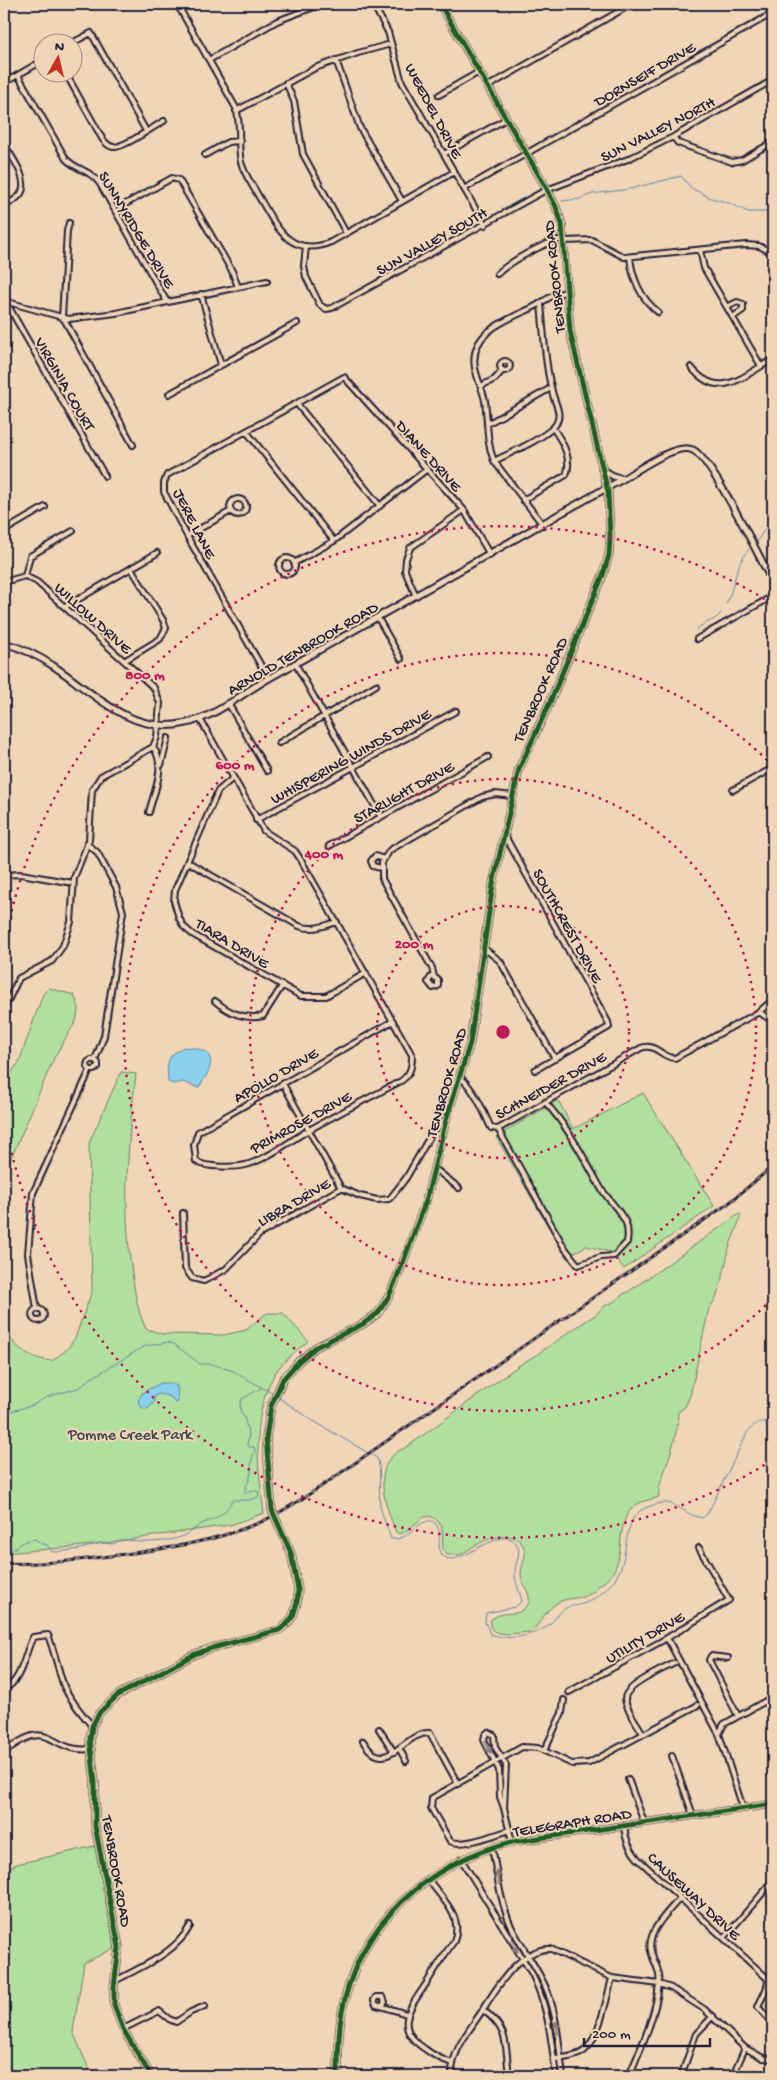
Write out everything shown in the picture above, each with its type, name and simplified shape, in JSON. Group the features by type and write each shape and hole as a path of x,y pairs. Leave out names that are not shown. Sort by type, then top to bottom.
{"main road":[{"name":"TELEGRAPH ROAD","path":"338,2076 342,2010 356,1967 378,1928 402,1901 428,1879 461,1859 492,1847 512,1842 773,1804"}],"street":[{"path":"177,4 236,111 240,127 240,157 244,170 276,228 291,242 306,246 325,245 454,172"},
{"path":"180,10 191,4"},
{"path":"209,60 277,21 322,4"},
{"name":"WEEDEL DRIVE","path":"373,4 385,24 402,82 485,224"},
{"name":"TENBROOK ROAD","path":"151,2076 123,2029 115,2008 114,1982 118,1947 96,1832 95,1787 90,1749 92,1726 105,1707 127,1690 201,1652 279,1630 292,1619 297,1603 298,1583 291,1553 272,1510 266,1443 267,1424 276,1392 287,1374 299,1360 322,1344 366,1322 380,1310 392,1289 408,1249 435,1169 446,1120 473,1031 493,884 521,761 545,713 606,567 610,543 606,488 572,340 564,240 558,211 440,4"},
{"path":"487,86 632,4"},
{"name":"DORNSEIF DRIVE","path":"464,189 773,13"},
{"path":"82,38 91,33 146,131"},
{"path":"236,111 310,70 336,60 391,44"},
{"path":"336,60 360,128 402,201"},
{"path":"4,83 32,67"},
{"path":"439,95 479,72"},
{"name":"SUNNYRIDGE DRIVE","path":"18,75 66,159 72,165 93,176 167,302"},
{"name":"SUN VALLEY NORTH","path":"547,189 628,159 672,137 773,80"},
{"path":"71,82 103,140 109,145 118,146 164,121"},
{"path":"286,83 295,105 303,154 346,233"},
{"path":"444,154 506,119"},
{"path":"672,137 678,143 732,162 742,160 773,142"},
{"path":"205,155 228,142 240,141"},
{"path":"4,146 22,176 24,186 19,197 4,206"},
{"path":"118,216 118,211 122,206 172,178 179,180 235,277 238,287"},
{"name":"SUN VALLEY SOUTH","path":"306,246 304,266 306,277 319,303 326,308 335,307 547,189"},
{"path":"69,223 63,318 133,445"},
{"path":"497,274 552,241 564,240 592,240 618,255 630,257 754,245 773,253"},
{"path":"700,250 704,268 761,366"},
{"path":"630,257 634,279 648,302 658,312"},
{"path":"5,302 63,318 78,319 116,313 267,281"},
{"path":"543,525 494,461 489,450 485,399 475,367 478,344 487,332 508,319 541,304 549,296 567,292"},
{"path":"201,294 221,365"},
{"name":"VIRGINIA COURT","path":"5,302 105,476"},
{"path":"727,307 738,302 743,305 742,311 733,317"},
{"path":"494,461 528,444 553,428 559,415 551,388 541,304"},
{"path":"169,394 297,324"},
{"path":"691,367 702,380 717,386 731,383 773,359"},
{"path":"481,386 495,379 503,370"},
{"name":"JERE LANE","path":"268,678 187,536 164,492 164,483 167,475 344,377"},
{"name":"DIANE DRIVE","path":"344,377 464,510 490,554"},
{"path":"487,424 551,388"},
{"path":"297,404 380,506"},
{"path":"523,500 566,475 569,469 566,451 553,428"},
{"path":"246,431 334,541"},
{"name":"ARNOLD TENBROOK ROAD","path":"4,643 45,661 120,713 138,721 158,725 176,725 200,719 268,678 378,618 595,494 675,450 688,448 697,452 706,462 773,583"},
{"path":"602,469 613,476 623,479"},
{"path":"294,563 334,541 426,470"},
{"path":"595,494 603,496 608,502"},
{"path":"239,499 245,504 244,512 240,515 234,515 230,511 230,506 234,500 239,499"},
{"path":"4,531 45,507"},
{"path":"416,596 405,571 406,559 410,548 464,510"},
{"path":"187,536 230,511"},
{"path":"4,582 25,576 30,556 73,530"},
{"path":"65,607 157,553"},
{"path":"285,558 290,559 294,563 294,568 289,574 284,574 279,568 281,561 285,558"},
{"path":"124,661 160,639 166,628 131,568"},
{"name":"WILLOW DRIVE","path":"25,576 37,582 156,692 160,703 153,747"},
{"path":"697,639 773,596"},
{"path":"378,618 401,659"},
{"path":"295,663 382,817"},
{"path":"279,743 376,685"},
{"path":"228,703 267,771"},
{"name":"WHISPERING WINDS DRIVE","path":"256,820 456,712"},
{"path":"200,719 264,832 294,851 393,1021"},
{"path":"149,812 168,738"},
{"path":"4,1010 19,978 51,962 60,952 71,922 73,883 90,835 91,794 96,781 153,747 158,756 160,767"},
{"name":"STARLIGHT DRIVE","path":"329,846 488,757"},
{"path":"734,790 773,768"},
{"name":"TIARA DRIVE","path":"233,778 218,791 178,881 174,896 175,908 184,927 192,934 301,996 326,996 366,973"},
{"path":"434,977 432,968 384,883 381,868 384,859 395,846 486,796 497,794 513,796"},
{"name":"SOUTHCREST DRIVE","path":"505,836 608,1022 609,1027 555,1059"},
{"path":"87,844 97,852 105,865 119,892 123,912 104,1036 95,1060"},
{"path":"381,868 373,866 371,861 375,856 384,859"},
{"path":"188,862 299,926 309,930 337,922"},
{"path":"4,874 21,874 73,883"},
{"path":"485,949 500,961 555,1059 536,1070"},
{"path":"215,1001 225,1010 237,1015 263,1016 282,986"},
{"path":"773,1004 768,1004 759,1012 773,1019"},
{"name":"SCHNEIDER DRIVE","path":"460,1077 467,1083 479,1102 491,1128 498,1129 644,1046 655,1047 667,1057 675,1058 759,1012"},
{"name":"PRIMROSE DRIVE","path":"198,1163 227,1166 247,1165 265,1158 308,1130 408,1076 412,1066 412,1054 393,1021"},
{"name":"APOLLO DRIVE","path":"198,1163 194,1153 195,1138 198,1132 393,1021"},
{"path":"90,1070 87,1066 88,1062 95,1060"},
{"path":"90,1070 98,1067 98,1063 95,1060"},
{"path":"37,1309 28,1254 33,1193 90,1070"},
{"path":"283,1084 341,1188 360,1196 377,1200 389,1199 406,1178 433,1131 446,1120"},
{"path":"498,1129 564,1247 578,1265 601,1257 614,1256 628,1242 626,1225 599,1185 585,1158 571,1139 568,1130 545,1102"},
{"path":"435,1169 459,1188"},
{"name":"LIBRA DRIVE","path":"183,1213 185,1268 192,1278 204,1281 226,1269 260,1234 341,1188"},
{"name":"UTILITY DRIVE","path":"569,1692 667,1638 729,1600 699,1548"},
{"path":"4,1689 15,1682 20,1673 26,1650 32,1637 48,1635 64,1685 92,1726"},
{"path":"667,1638 719,1734 743,1808"},
{"path":"728,1658 714,1656 709,1660 738,1716"},
{"path":"643,1734 627,1704 626,1693 634,1685 675,1662"},
{"path":"719,1734 724,1724 773,1697"},
{"path":"544,1751 562,1714 564,1700"},
{"path":"510,1830 454,1844 450,1841 431,1808 432,1798 501,1757 522,1747 532,1746 572,1764 589,1763 698,1705"},
{"path":"379,1730 392,1752"},
{"path":"363,1741 369,1751 376,1756 392,1752 424,1732 430,1733 458,1784"},
{"path":"504,1808 506,1765 495,1747 493,1733 486,1733 484,1740 499,1770 500,1797 512,1842"},
{"path":"4,1753 14,1745 38,1734 46,1735 71,1749 90,1749"},
{"path":"399,1748 406,1761"},
{"path":"672,1756 693,1815"},
{"path":"628,1779 644,1822"},
{"name":"CAUSEWAY DRIVE","path":"624,1825 625,1838 630,1850 768,1979 768,1985 758,2008 773,2024"},
{"path":"492,1847 500,1892 508,1918 548,1994 556,2022 563,2076"},
{"path":"461,1859 536,1984 545,2005 556,2076"},
{"path":"428,1879 452,1912 456,1921 457,1931 454,1941 407,2014 407,2027 413,2040 439,2058 453,2063"},
{"path":"724,1938 773,1881"},
{"path":"629,2076 647,2028 659,1984 659,1972 651,1949 651,1941 655,1930 680,1898"},
{"path":"114,1982 172,1948 184,1936 190,1926"},
{"path":"452,2076 453,2063 460,2044 504,1978 529,1956 539,1950 551,1949 612,1978 659,1984 681,1993 713,2016 745,2048 763,2058 773,2059"},
{"path":"554,2059 576,2055 590,2043 600,2019 612,1978"},
{"path":"383,2005 390,2010 407,2014"},
{"path":"123,2029 159,2011 176,2022 191,2012 205,2006"},
{"path":"482,2010 497,2020 501,2028 506,2045 509,2076"},
{"path":"682,2076 696,2034 713,2016"},
{"path":"733,2076 745,2048"}],"green space":[{"path":"49,988 74,995 79,1008 76,1021 55,1056 4,1175 4,1083 19,1062 43,994"},
{"name":"Pomme Creek Park","path":"121,1072 136,1074 127,1174 127,1223 135,1294 140,1315 146,1329 163,1334 224,1335 246,1330 267,1313 283,1313 308,1341 276,1372 261,1409 258,1461 264,1513 230,1525 84,1546 4,1553 4,1326 17,1346 29,1355 44,1360 52,1361 67,1349 75,1338 92,1291 89,1143"},
{"path":"643,1093 714,1206 624,1269 611,1252 586,1246 566,1257 496,1137 558,1100 573,1129"},
{"path":"739,1214 741,1215 730,1245 719,1288 709,1308 690,1396 685,1407 678,1412 674,1440 659,1488 659,1497 633,1507 623,1526 618,1560 614,1570 608,1579 597,1586 597,1589 587,1596 567,1599 557,1603 549,1609 531,1632 506,1634 495,1632 491,1628 490,1621 492,1619 500,1615 517,1613 529,1603 529,1595 521,1578 525,1554 522,1544 517,1539 511,1537 496,1537 482,1542 459,1555 447,1555 443,1549 442,1527 431,1517 421,1519 399,1534 392,1523 383,1490 385,1469 389,1460 397,1452 411,1444 518,1366 595,1315 604,1306 612,1303"},
{"path":"95,1846 115,1948 84,1963 73,2032 92,2076 4,2076 4,1870 17,1864"}],"water":[{"path":"183,1047 203,1051 208,1054 210,1059 208,1072 198,1088 183,1082 173,1084 168,1082 170,1057"},
{"path":"161,1383 177,1386 178,1402 175,1403 171,1397 159,1394 154,1396 154,1402 148,1409 142,1408 138,1401 143,1392"}],"waterway":[{"path":"562,201 579,199 592,194 630,189 681,176 691,188 711,198 729,203 748,212 773,212"},
{"path":"756,543 773,512"},
{"path":"726,604 738,569 749,549"},
{"path":"696,630 721,613"},
{"path":"4,1413 31,1406 47,1397 81,1387 85,1382 145,1346 168,1342 174,1344 200,1364 212,1364 233,1371 275,1395"},
{"path":"4,1552 12,1550 26,1541 36,1539 41,1544 46,1544 52,1552 81,1549 100,1543 114,1544 120,1540 148,1542 174,1539 186,1535 218,1516 227,1508 232,1500 251,1500 258,1497 259,1492 252,1490 247,1493 245,1492 255,1451 254,1447 249,1447 247,1444 249,1435 241,1413 240,1404 242,1399 261,1388"},
{"path":"278,1397 315,1422 377,1458 380,1505 391,1539 403,1537 421,1524 431,1521 438,1528 441,1555 452,1559 497,1540 506,1538 513,1540 519,1550 515,1574 522,1601 515,1607 486,1613 485,1622 490,1634 505,1637 537,1632 551,1623 564,1609 587,1602 597,1597 606,1589 617,1576 621,1567 632,1520 637,1513 645,1508 656,1504 671,1504 702,1518 708,1513 747,1433 758,1423 765,1422 773,1425"}],"railway":[{"path":"4,1563 61,1562 171,1547 222,1536 272,1516 319,1488 729,1203 773,1166"}],"cycle path":[{"path":"151,2076 123,2029 114,2005 114,1987 119,1947 95,1826 95,1783 90,1740 92,1726 100,1712 118,1695 195,1654 279,1630 293,1616 298,1590 291,1553 272,1510 266,1438 271,1406 283,1379 299,1361 316,1347 363,1324 378,1313 389,1296 402,1265 426,1201 446,1120 470,1043 493,884 519,769 550,702 603,575 609,555 608,492 570,331 562,224 547,189 440,4"},
{"path":"338,2076 342,2012 350,1980 363,1951 381,1925 402,1902 426,1882 452,1865 481,1852 512,1842 773,1804"}]}
